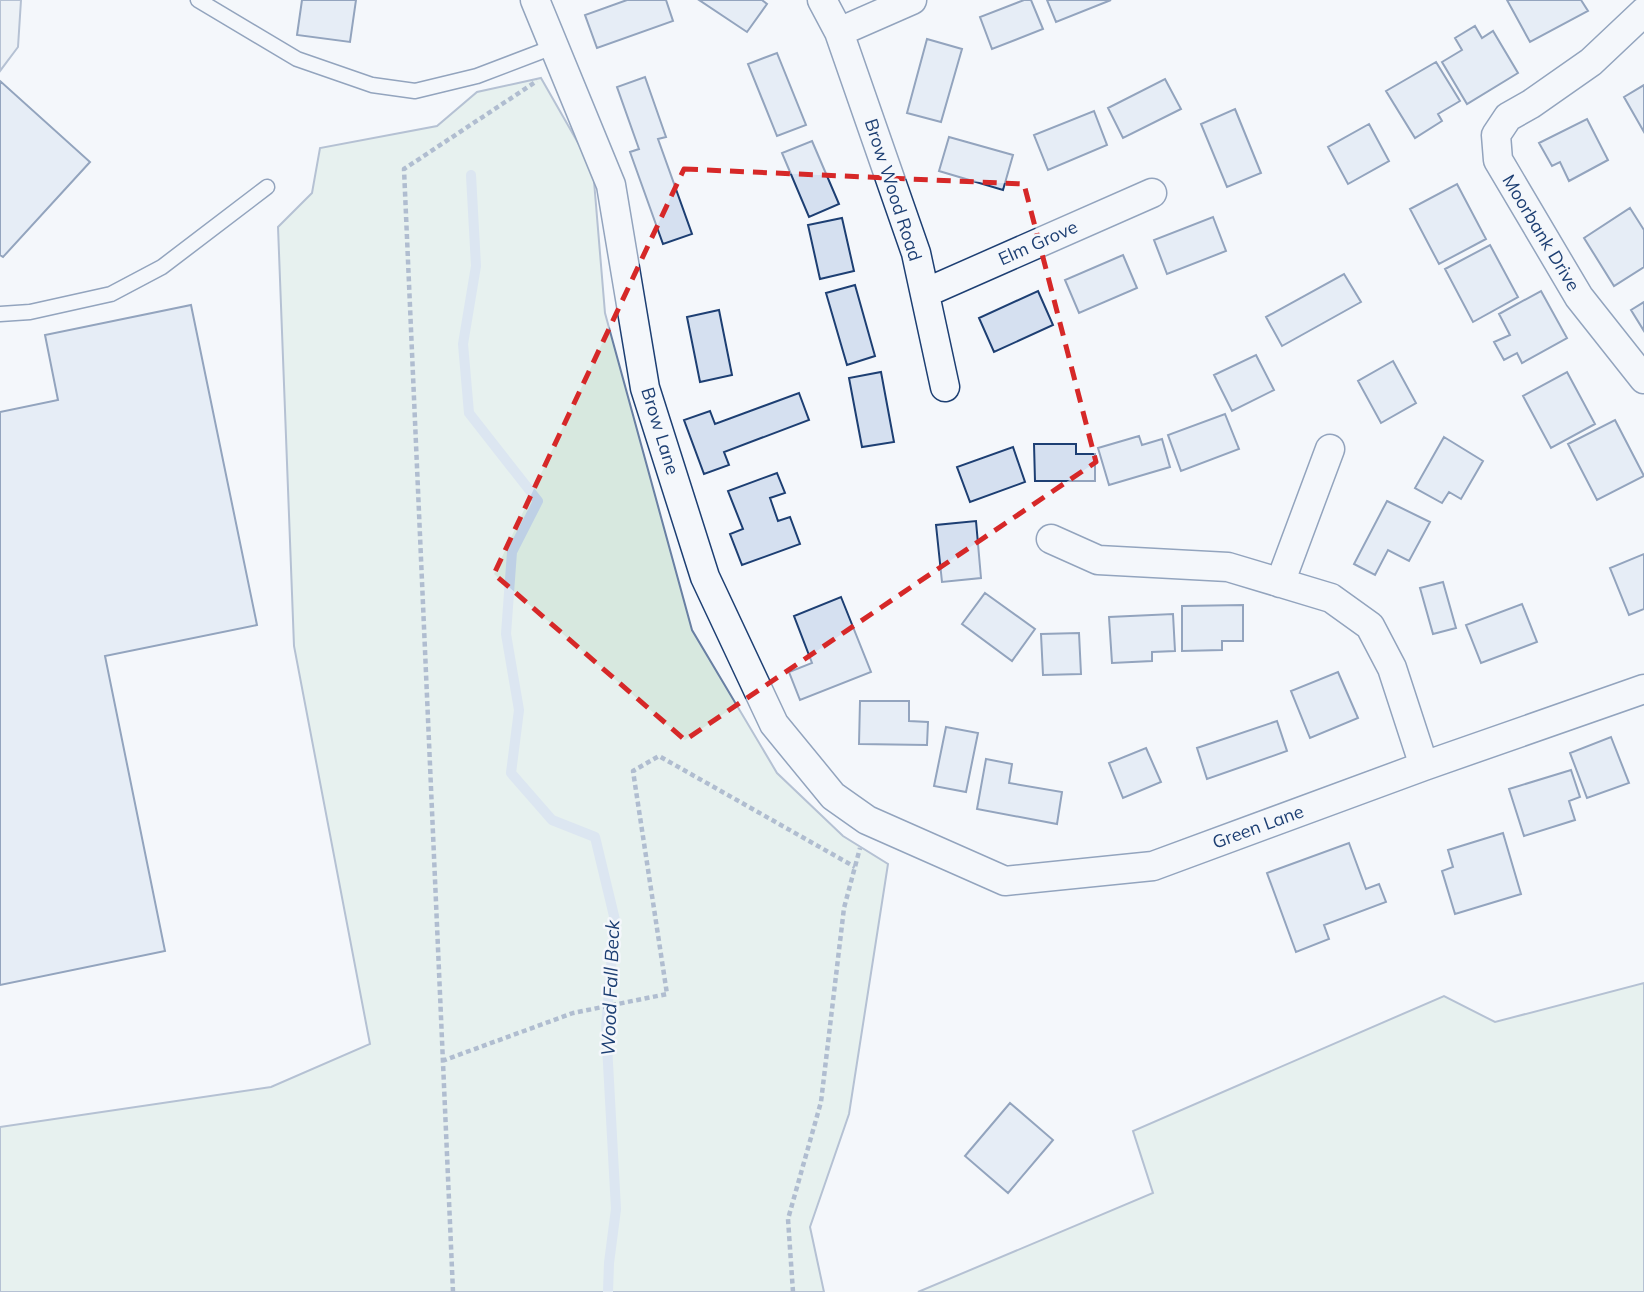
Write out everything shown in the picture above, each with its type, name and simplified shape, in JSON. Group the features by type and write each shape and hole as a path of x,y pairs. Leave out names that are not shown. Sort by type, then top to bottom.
{"street":[{"name":"Brow Lane","path":"535,0 611,185 645,388 705,577 774,724 833,796 867,820"},
{"name":"Brow Wood Road","path":"822,0 839,32 916,253 945,387"},
{"path":"839,32 912,0"},
{"name":"Moorbank Drive","path":"1644,12 1591,62 1508,117 1496,135 1498,160 1579,298 1644,379"},
{"name":"Elm Grove","path":"925,293 1152,193"},
{"path":"1280,583 1330,449"},
{"path":"1051,539 1098,560 1228,567 1331,598 1370,626 1392,668 1423,765"},
{"name":"Green Lane","path":"867,820 1005,880 1153,866 1423,765 1644,689"}],"lane":[{"path":"198,0 297,58 372,85 415,91 557,56"},
{"path":"0,314 30,312 111,294 162,267 267,187"}],"path":[{"path":"453,1292 404,169 557,56"},
{"path":"442,1061 573,1013 667,994 633,771 659,756 855,867"},
{"path":"793,1292 788,1219 821,1101 844,908 867,820"}],"highlighted area":[{"path":"684,169 1024,184 1096,462 685,740 494,574"}],"shaded area":[{"path":"0,0 21,0 18,47 0,71"},
{"path":"541,78 593,169 605,313 692,630 777,773 843,836 888,864 849,1114 810,1227 824,1292 0,1292 0,1127 271,1087 370,1044 294,646 278,227 312,193 320,148 437,126 477,92"},
{"path":"1644,983 1644,1292 918,1292 1153,1193 1133,1131 1444,996 1495,1022"}],"building":[{"path":"302,0 356,0 350,42 297,35"},
{"path":"627,0 666,0 673,21 597,48 585,15"},
{"path":"699,0 762,0 767,4 747,32"},
{"path":"1024,0 1031,0 1043,29 992,49 980,17"},
{"path":"1047,0 1111,0 1056,22"},
{"path":"1507,0 1581,0 1588,11 1530,42"},
{"path":"1475,26 1482,38 1493,31 1518,73 1467,104 1442,62 1462,50 1455,38"},
{"path":"927,39 962,49 941,122 907,113"},
{"path":"777,53 806,125 777,136 748,64"},
{"path":"1436,62 1460,101 1438,114 1442,121 1415,138 1386,91"},
{"path":"645,77 666,137 658,139 692,234 663,244 630,152 639,149 617,87"},
{"path":"1165,79 1181,109 1123,138 1108,108"},
{"path":"0,81 90,162 3,257 0,255"},
{"path":"1644,85 1644,132 1624,97"},
{"path":"1235,109 1261,173 1227,187 1201,124"},
{"path":"1094,111 1107,145 1048,170 1034,135"},
{"path":"1587,119 1608,160 1569,181 1560,162 1552,166 1539,143"},
{"path":"1369,124 1389,161 1348,184 1328,147"},
{"path":"949,137 1013,155 1003,190 939,171"},
{"path":"812,141 839,204 809,217 782,153"},
{"path":"1457,184 1486,239 1439,264 1410,209"},
{"path":"1630,208 1644,230 1644,267 1614,286 1584,238"},
{"path":"1213,217 1226,251 1167,274 1154,240"},
{"path":"842,218 854,271 820,279 808,225"},
{"path":"1490,245 1518,297 1473,322 1445,269"},
{"path":"1123,255 1137,288 1079,313 1065,280"},
{"path":"1344,274 1361,302 1282,346 1266,317"},
{"path":"855,285 875,356 847,365 826,293"},
{"path":"1038,291 1053,325 994,352 979,318"},
{"path":"1541,291 1567,338 1522,363 1517,353 1504,360 1494,342 1510,335 1499,314"},
{"path":"1644,302 1644,331 1631,310"},
{"path":"191,305 257,625 105,656 165,951 0,985 0,412 58,400 45,335"},
{"path":"719,310 732,375 700,382 687,317"},
{"path":"1256,355 1274,390 1232,411 1214,375"},
{"path":"1393,361 1416,403 1381,423 1358,381"},
{"path":"881,372 894,442 862,447 849,378"},
{"path":"1567,372 1595,424 1551,448 1523,396"},
{"path":"799,393 809,420 724,452 729,465 704,474 684,420 710,411 715,424"},
{"path":"1225,414 1239,449 1181,471 1168,435"},
{"path":"1615,420 1644,476 1597,500 1568,444"},
{"path":"1139,436 1142,445 1162,439 1170,467 1109,485 1098,448"},
{"path":"1444,437 1483,461 1461,499 1449,492 1442,503 1415,488"},
{"path":"1034,444 1076,444 1076,454 1095,454 1095,481 1035,481"},
{"path":"1013,447 1025,482 970,502 957,467"},
{"path":"777,473 785,493 770,498 778,521 790,517 800,544 742,565 730,534 743,529 728,491"},
{"path":"1387,501 1430,522 1409,561 1388,550 1375,575 1354,564"},
{"path":"976,521 981,578 942,582 936,525"},
{"path":"1644,554 1644,609 1629,615 1610,568"},
{"path":"1443,582 1456,628 1433,634 1420,588"},
{"path":"985,593 1035,629 1012,661 962,624"},
{"path":"841,597 871,672 800,700 789,672 812,663 794,616"},
{"path":"1522,604 1537,642 1481,663 1466,625"},
{"path":"1243,605 1243,641 1222,641 1222,650 1182,651 1182,606"},
{"path":"1173,614 1175,651 1152,652 1152,661 1112,663 1109,617"},
{"path":"1079,633 1081,674 1043,675 1041,634"},
{"path":"1338,672 1358,718 1310,738 1291,691"},
{"path":"860,701 909,701 909,721 928,722 927,745 859,744"},
{"path":"1277,721 1287,751 1207,779 1197,748"},
{"path":"946,727 978,733 966,792 934,786"},
{"path":"1611,737 1629,783 1587,798 1570,753"},
{"path":"1146,748 1161,782 1123,798 1109,763"},
{"path":"986,759 1012,764 1009,783 1062,792 1057,824 977,809"},
{"path":"1571,770 1580,797 1569,801 1575,820 1524,836 1509,789"},
{"path":"1503,833 1521,894 1455,914 1442,871 1453,867 1448,850"},
{"path":"1349,843 1366,889 1379,884 1386,902 1324,925 1329,939 1296,952 1267,873"},
{"path":"1010,1103 1053,1140 1008,1193 965,1156"}],"waterway":[{"name":"Wood Fall Beck","path":"471,175 476,266 463,344 469,413 538,501 512,552 506,634 519,710 511,773 552,820 595,837 615,920 606,1027 616,1209 608,1292"}]}
